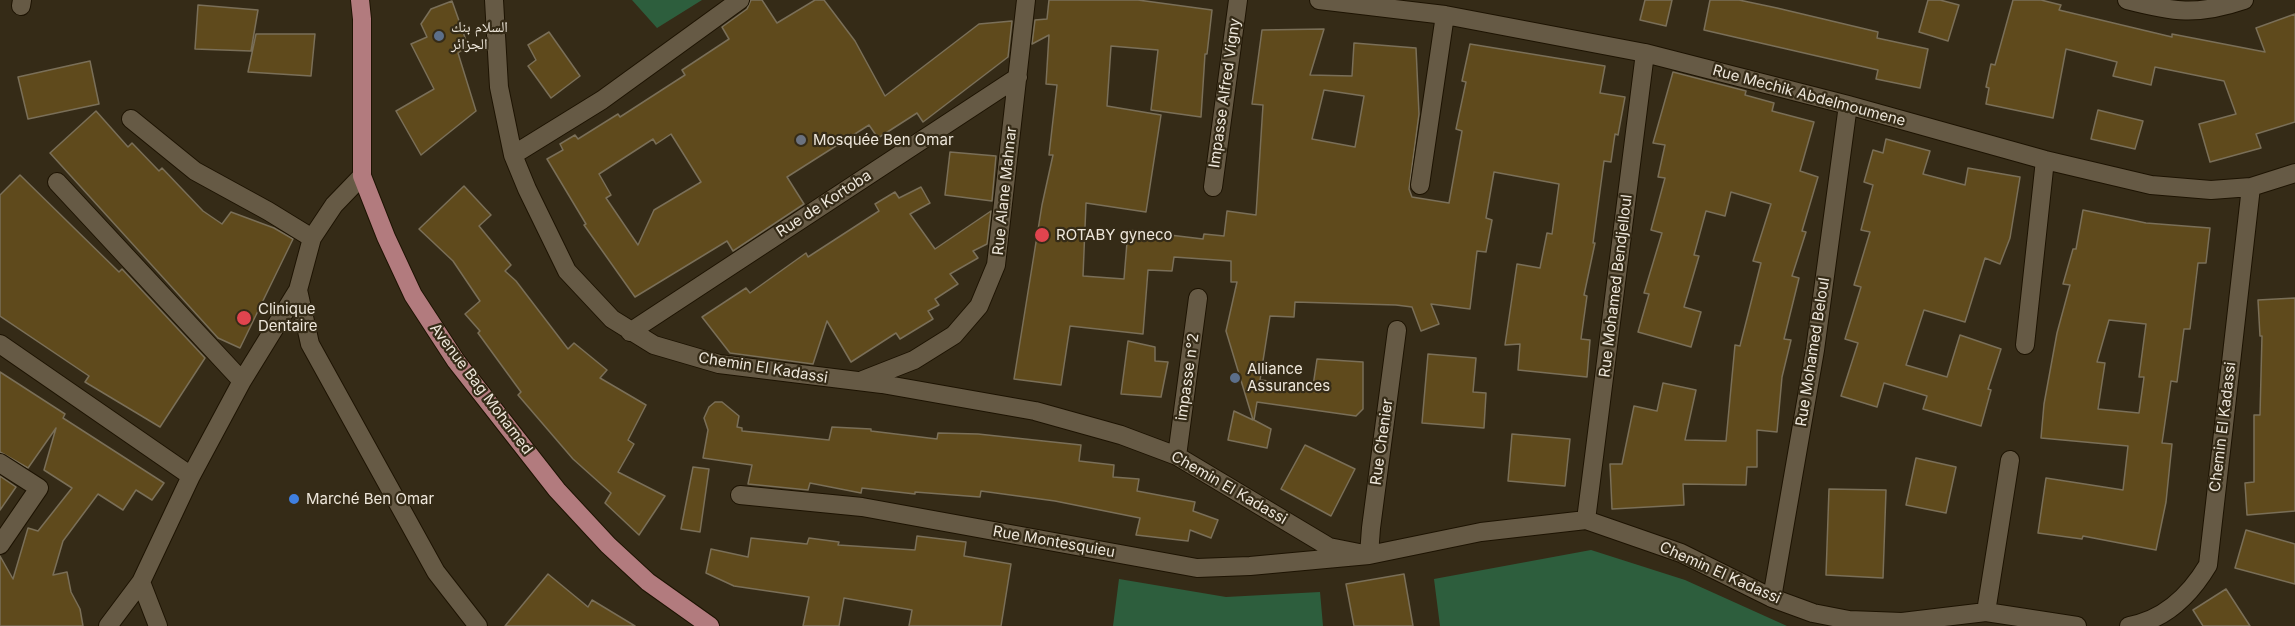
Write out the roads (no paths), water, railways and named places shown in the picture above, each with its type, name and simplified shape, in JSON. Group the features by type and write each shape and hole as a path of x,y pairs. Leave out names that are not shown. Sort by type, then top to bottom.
{"main road":[{"path":"360,0 362,19"},
{"path":"362,19 369,0"},
{"name":"Avenue Bag Mohamed","path":"362,19 363,176 386,237 413,295 456,361 557,490 608,545 648,582 710,626"}],"street":[{"name":"Chemin El Kadassi","path":"494,0 499,87 513,155 527,189 567,271 612,319 654,345 719,364 882,384 1035,411 1122,435 1177,456 1329,547 1369,555 1481,531 1586,520 1681,553 1772,598 1813,613 1849,620 1902,622 1986,612 2077,626"},
{"path":"513,155 602,100 740,0"},
{"name":"Rue Alane Mahnar","path":"859,382 914,360 954,335 980,306 996,265 1026,0"},
{"name":"Impasse Alfred Vigny","path":"1213,187 1238,0"},
{"name":"Rue Mechik Abdelmoumene","path":"1319,0 1445,15 1645,53 1848,105 2045,160 2151,185 2211,190 2251,186 2295,173"},
{"path":"2127,0 2162,9 2195,12 2220,8 2244,0"},
{"path":"1420,185 1445,15"},
{"name":"Rue Mohamed Bendjelloul","path":"1586,520 1645,53"},
{"name":"Rue de Kortoba","path":"630,332 1018,76"},
{"name":"Rue Mohamed Beloul","path":"1772,598 1815,350 1848,105"},
{"path":"131,120 195,171 312,238"},
{"path":"2025,345 2045,160"},
{"path":"108,626 141,582 190,476 242,381 298,290 312,238 334,205 363,176"},
{"path":"57,182 242,381"},
{"name":"Chemin El Kadassi","path":"2129,626 2144,623 2171,607 2194,588 2208,565 2251,186"},
{"path":"298,290 310,344 436,572 478,626"},
{"name":"impasse n°2","path":"1177,456 1198,298"},
{"name":"Rue Chenier","path":"1369,555 1397,330"},
{"path":"0,344 190,476"},
{"path":"1986,612 2010,460"},
{"path":"0,463 39,488 0,545"},
{"name":"Rue Montesquieu","path":"740,495 862,507 1197,568 1250,566 1369,555"},
{"path":"141,582 158,626"}],"place":[{"name":"السلام بنك الجزائر","path":"439,36"},
{"name":"Mosquée Ben Omar","path":"801,140"},
{"name":"ROTABY gyneco","path":"1042,235"},
{"name":"Clinique Dentaire","path":"244,318"},
{"name":"Alliance Assurances","path":"1235,378"},
{"name":"Marché Ben Omar","path":"294,499"}]}
